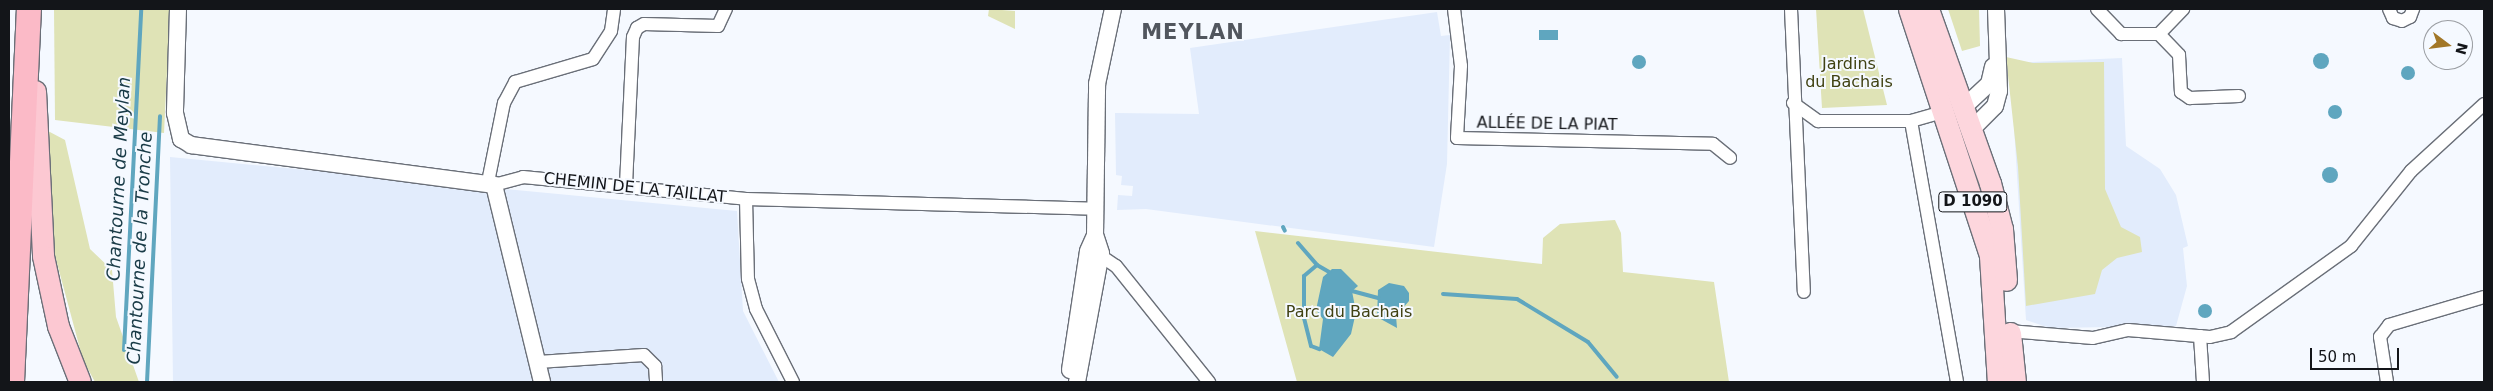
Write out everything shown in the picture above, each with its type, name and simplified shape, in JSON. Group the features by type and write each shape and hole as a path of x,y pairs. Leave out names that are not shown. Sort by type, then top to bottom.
{"highway":[{"path":"12,382 29,9"},
{"path":"33,9 43,256 58,326 80,382"}],"main road":[{"name":"D 1090","path":"1910,9 1944,119 1990,256 1998,382"},
{"name":"D 1090","path":"1928,9 1973,128 2002,229 2015,382"},
{"path":"1944,119 1965,106"},
{"path":"1944,119 1973,128"}],"street":[{"name":"CHEMIN DE LA TAILLAT","path":"178,9 175,113 181,139 209,147 491,184 523,177 626,185 746,199 1095,209"},
{"path":"542,382 491,184 504,103 515,82 593,59 611,30 614,9"},
{"path":"626,185 633,37 637,28 644,24 718,26 726,9"},
{"path":"1077,382 1094,252 1097,84 1113,9"},
{"name":"ALLÉE DE LA PIAT","path":"1454,9 1461,66 1457,138 1713,144 1730,158"},
{"path":"1791,9 1793,103 1804,292"},
{"path":"1973,128 1995,106 1999,91 1996,52 1996,9"},
{"path":"2097,9 2121,34 2159,34 2183,9"},
{"path":"2389,9 2393,18 2402,21 2410,18 2413,9"},
{"path":"2159,34 2179,55 2181,92 2190,98 2239,96"},
{"path":"1965,106 1989,84 1996,52"},
{"path":"1793,103 1818,121 1944,119"},
{"path":"2010,331 2093,338 2128,330 2200,336 2231,332 2351,246 2411,171 2484,104"},
{"path":"1916,120 1957,382"},
{"path":"746,199 748,279 756,309 793,382"},
{"path":"1068,382 1094,252"},
{"path":"1094,252 1209,382"},
{"path":"2387,382 2380,338 2389,325 2484,297"},
{"path":"2200,336 2203,382"},
{"path":"538,362 644,355 655,366 656,382"}],"shaded area":[{"path":"1437,12 1441,36 1450,35 1447,164 1434,247 1146,209 1117,210 1118,195 1132,196 1133,186 1121,185 1122,176 1116,175 1115,113 1199,114 1190,48"},
{"path":"2122,58 2126,146 2160,169 2176,195 2188,246 2183,248 2187,286 2176,326 2050,328 2026,320 2010,63"},
{"path":"170,157 737,211 743,311 779,382 173,382"}],"green space":[{"path":"54,9 170,9 164,133 55,120"},
{"path":"989,9 1015,11 1015,29 988,16"},
{"name":"Jardins du Bachais","path":"1816,9 1863,9 1887,105 1822,108"},
{"path":"1948,9 1979,9 1980,46 1962,51"},
{"path":"2006,57 2033,63 2104,62 2105,189 2121,227 2140,237 2142,252 2117,258 2102,270 2095,294 2026,306 2018,167"},
{"path":"48,131 65,140 90,249 112,270 116,317 139,382 95,382 83,360 50,237"},
{"name":"Parc du Bachais","path":"1615,220 1621,233 1623,272 1714,282 1729,382 1297,382 1255,231 1542,264 1543,238 1560,224"}],"water":[{"path":"1539,30 1558,30 1558,40 1539,40"},
{"path":"2321,53 2329,61 2321,69 2313,61"},
{"path":"1639,55 1644,57 1646,62 1644,67 1639,69 1634,67 1632,62 1634,57"},
{"path":"2405,66 2411,66 2415,73 2411,80 2405,80 2401,76 2401,70"},
{"path":"2335,105 2340,107 2342,112 2340,117 2335,119 2330,117 2328,112 2330,107"},
{"path":"2330,167 2338,175 2330,183 2322,175"},
{"path":"1332,269 1341,269 1358,286 1352,291 1356,312 1351,334 1333,357 1319,349 1323,319 1316,310 1323,277"},
{"path":"1389,283 1404,286 1409,293 1409,301 1396,316 1397,328 1377,317 1378,290"},
{"path":"2205,304 2210,306 2212,311 2210,316 2205,318 2200,316 2198,311 2200,306"}],"waterway":[{"name":"Chantourne de Meylan","path":"124,350 141,9"},
{"name":"Chantourne de la Tronche","path":"147,382 160,116"},
{"path":"1283,227 1285,231"},
{"path":"1298,243 1317,265 1304,276 1304,318 1311,346 1319,349"},
{"path":"1317,265 1329,272"},
{"path":"1352,291 1379,298"},
{"path":"1443,294 1517,299 1588,342 1617,377"}],"district":[{"name":"MEYLAN","path":"1193,32"}]}
